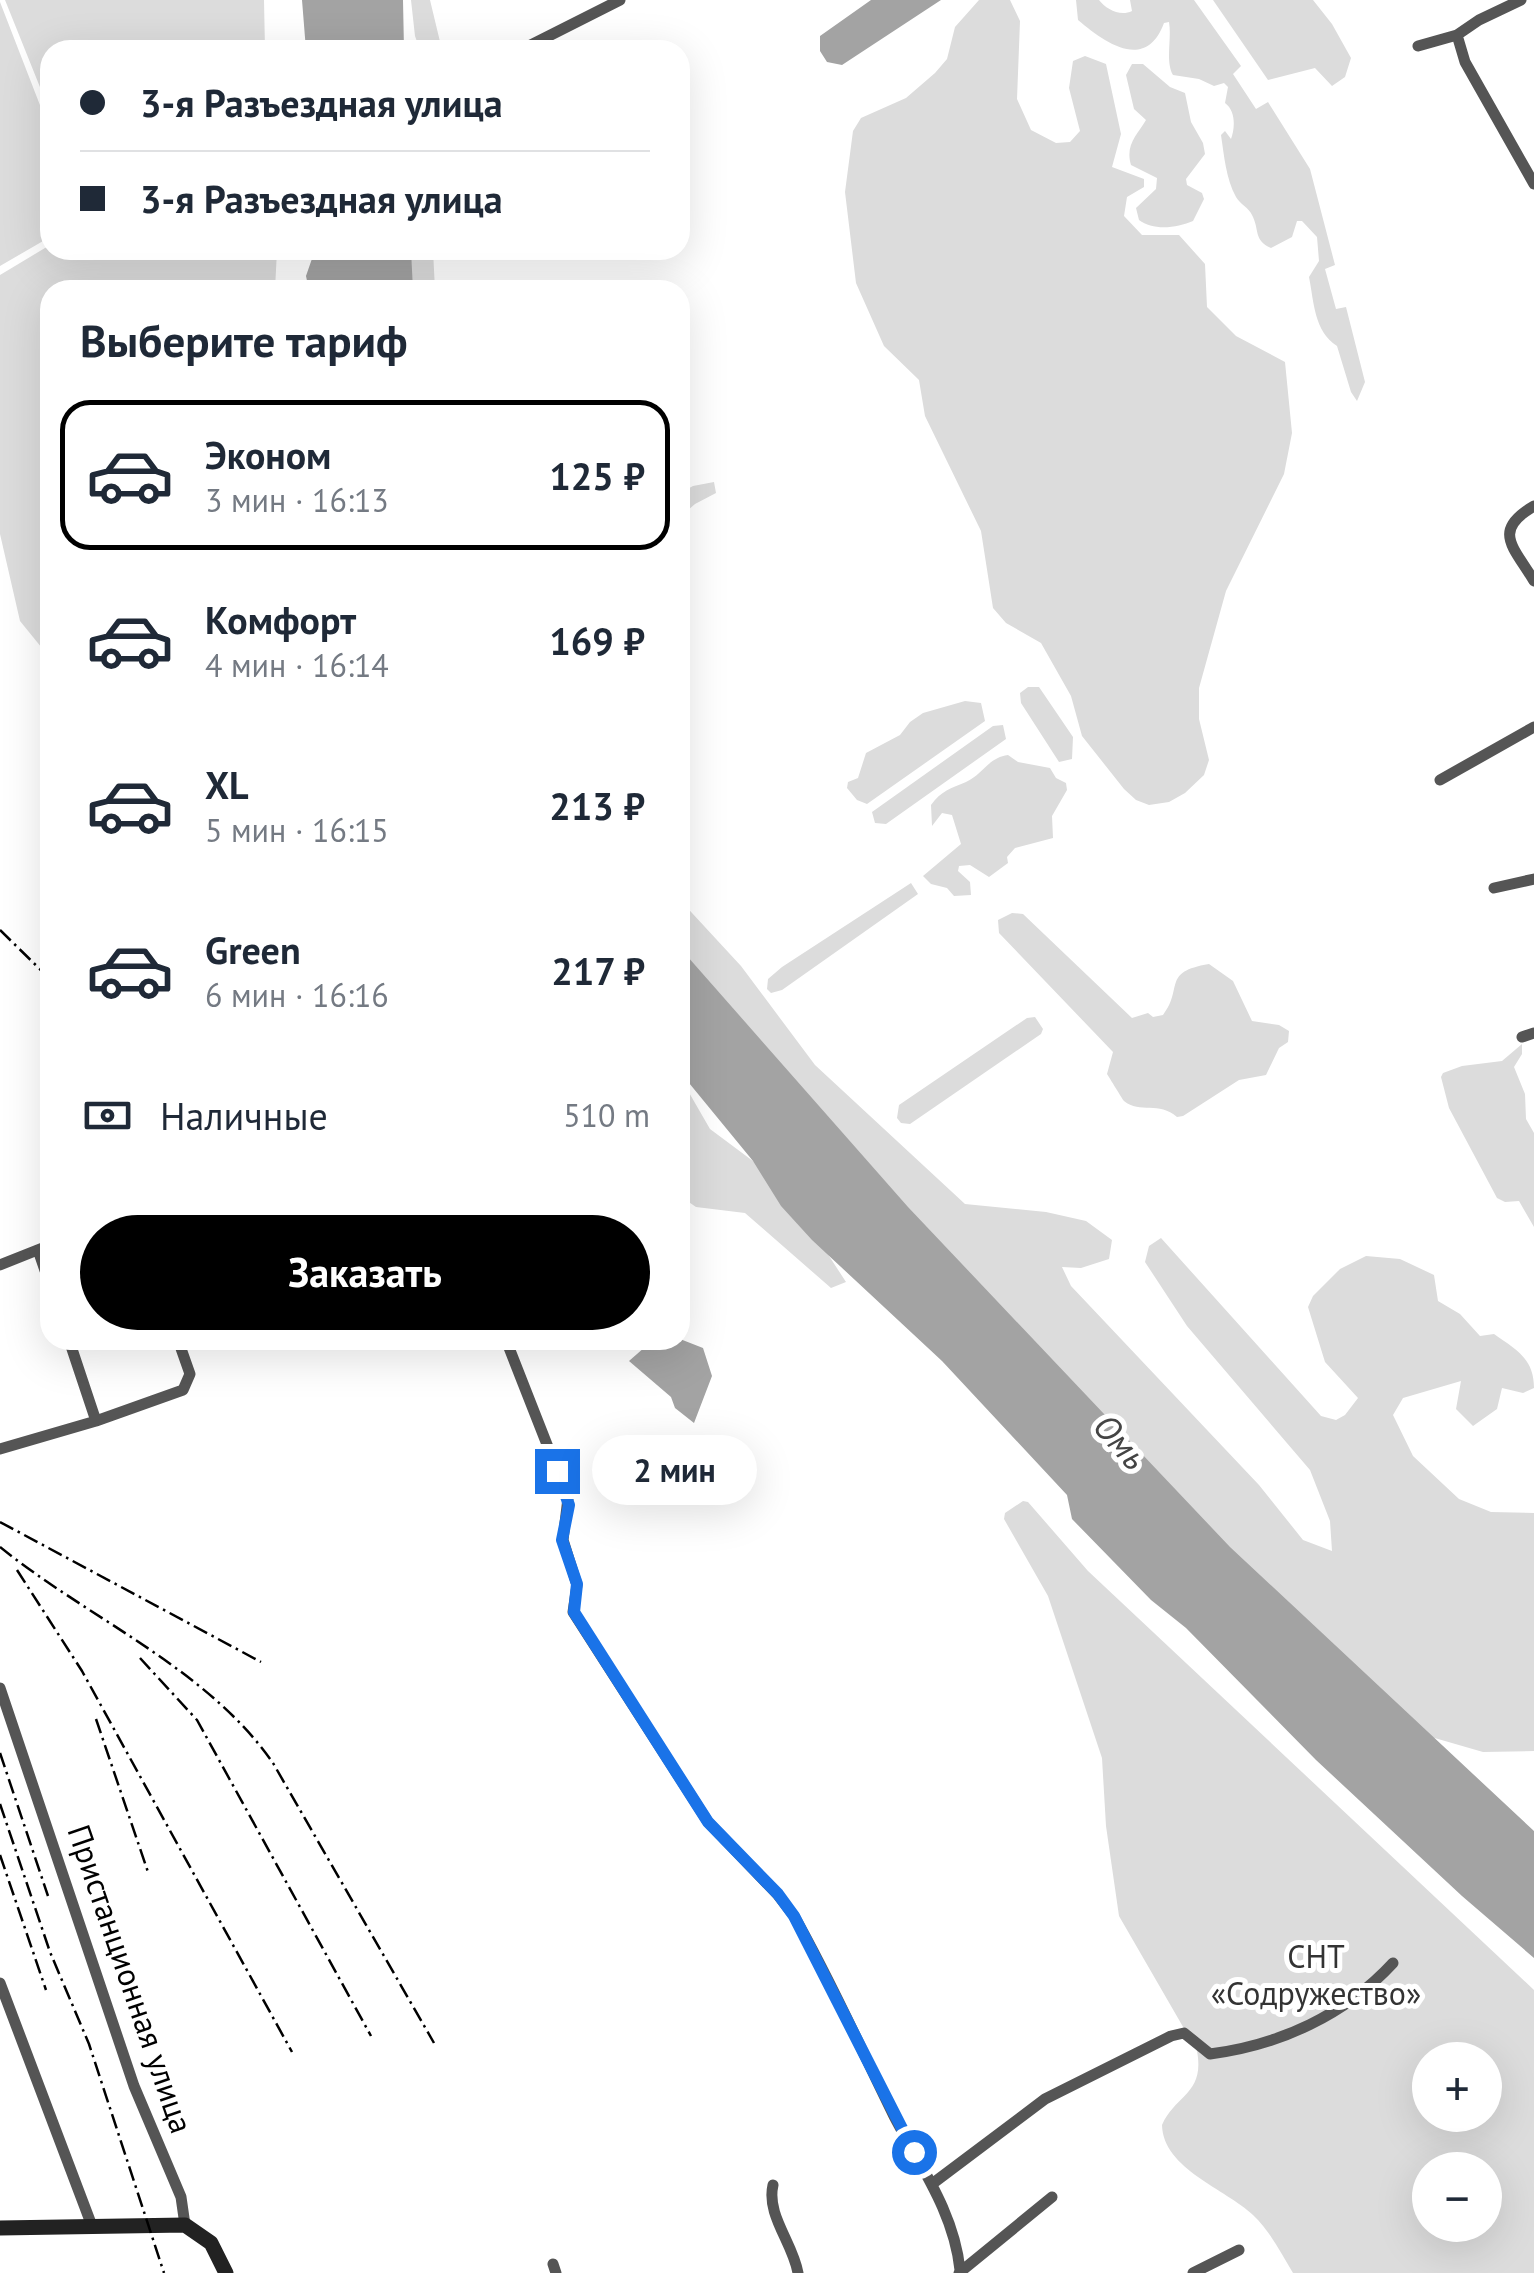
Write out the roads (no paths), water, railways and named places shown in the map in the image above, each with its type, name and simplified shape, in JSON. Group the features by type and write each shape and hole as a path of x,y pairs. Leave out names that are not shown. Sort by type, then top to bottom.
{"main road":[{"path":"0,2228 185,2226 211,2243 226,2273"}],"street":[{"path":"541,40 620,0"},
{"path":"1418,46 1457,35 1522,0"},
{"path":"1457,35 1465,62 1534,184"},
{"path":"1534,506 1514,518 1509,528 1512,544 1534,581"},
{"path":"1440,780 1534,726"},
{"path":"1494,888 1534,879"},
{"path":"0,1265 40,1249"},
{"path":"71,1350 96,1421"},
{"path":"0,1448 96,1421 183,1390 190,1374 182,1350"},
{"path":"510,1350 568,1498 562,1540 577,1584 574,1612 708,1822 778,1894 794,1916 932,2184 952,2228 960,2272 1052,2197"},
{"name":"Пристанционная улица","path":"0,1688 134,2086 181,2197 185,2226"},
{"path":"932,2184 1045,2099 1170,2036 1184,2033 1210,2054 1267,2044 1334,2013 1394,1963"},
{"path":"0,1983 92,2226"},
{"path":"774,2185 772,2208 792,2247 798,2273"},
{"path":"1193,2273 1239,2250"}],"water":[{"path":"302,0 403,0 404,40 305,40"},
{"path":"871,0 941,0 842,65 827,62 820,51 820,36"},
{"path":"312,260 412,260 412,280 307,280"},
{"name":"Омь","path":"690,959 908,1207 1230,1547 1534,1831 1534,1958 1316,1760 1186,1628 1151,1600 1072,1519 1067,1495 942,1361 781,1206 753,1161 690,1084"},
{"path":"690,1343 703,1348 712,1376 694,1423 675,1408 671,1397 629,1361 642,1350 690,1350"}],"railway":[{"path":"0,930 40,969"},
{"path":"0,1522 261,1662"},
{"path":"0,1547 181,1672 246,1729 273,1763 434,2043"},
{"path":"17,1570 82,1671 292,2052"},
{"path":"140,1658 197,1720 371,2036"},
{"path":"96,1719 149,1875"},
{"path":"0,1753 48,1896"},
{"path":"0,1804 50,1952 89,2044 164,2273"},
{"path":"0,1855 46,1990"}],"park label":[{"name":"СНТ «Содружество»","path":"1316,1976"}]}
